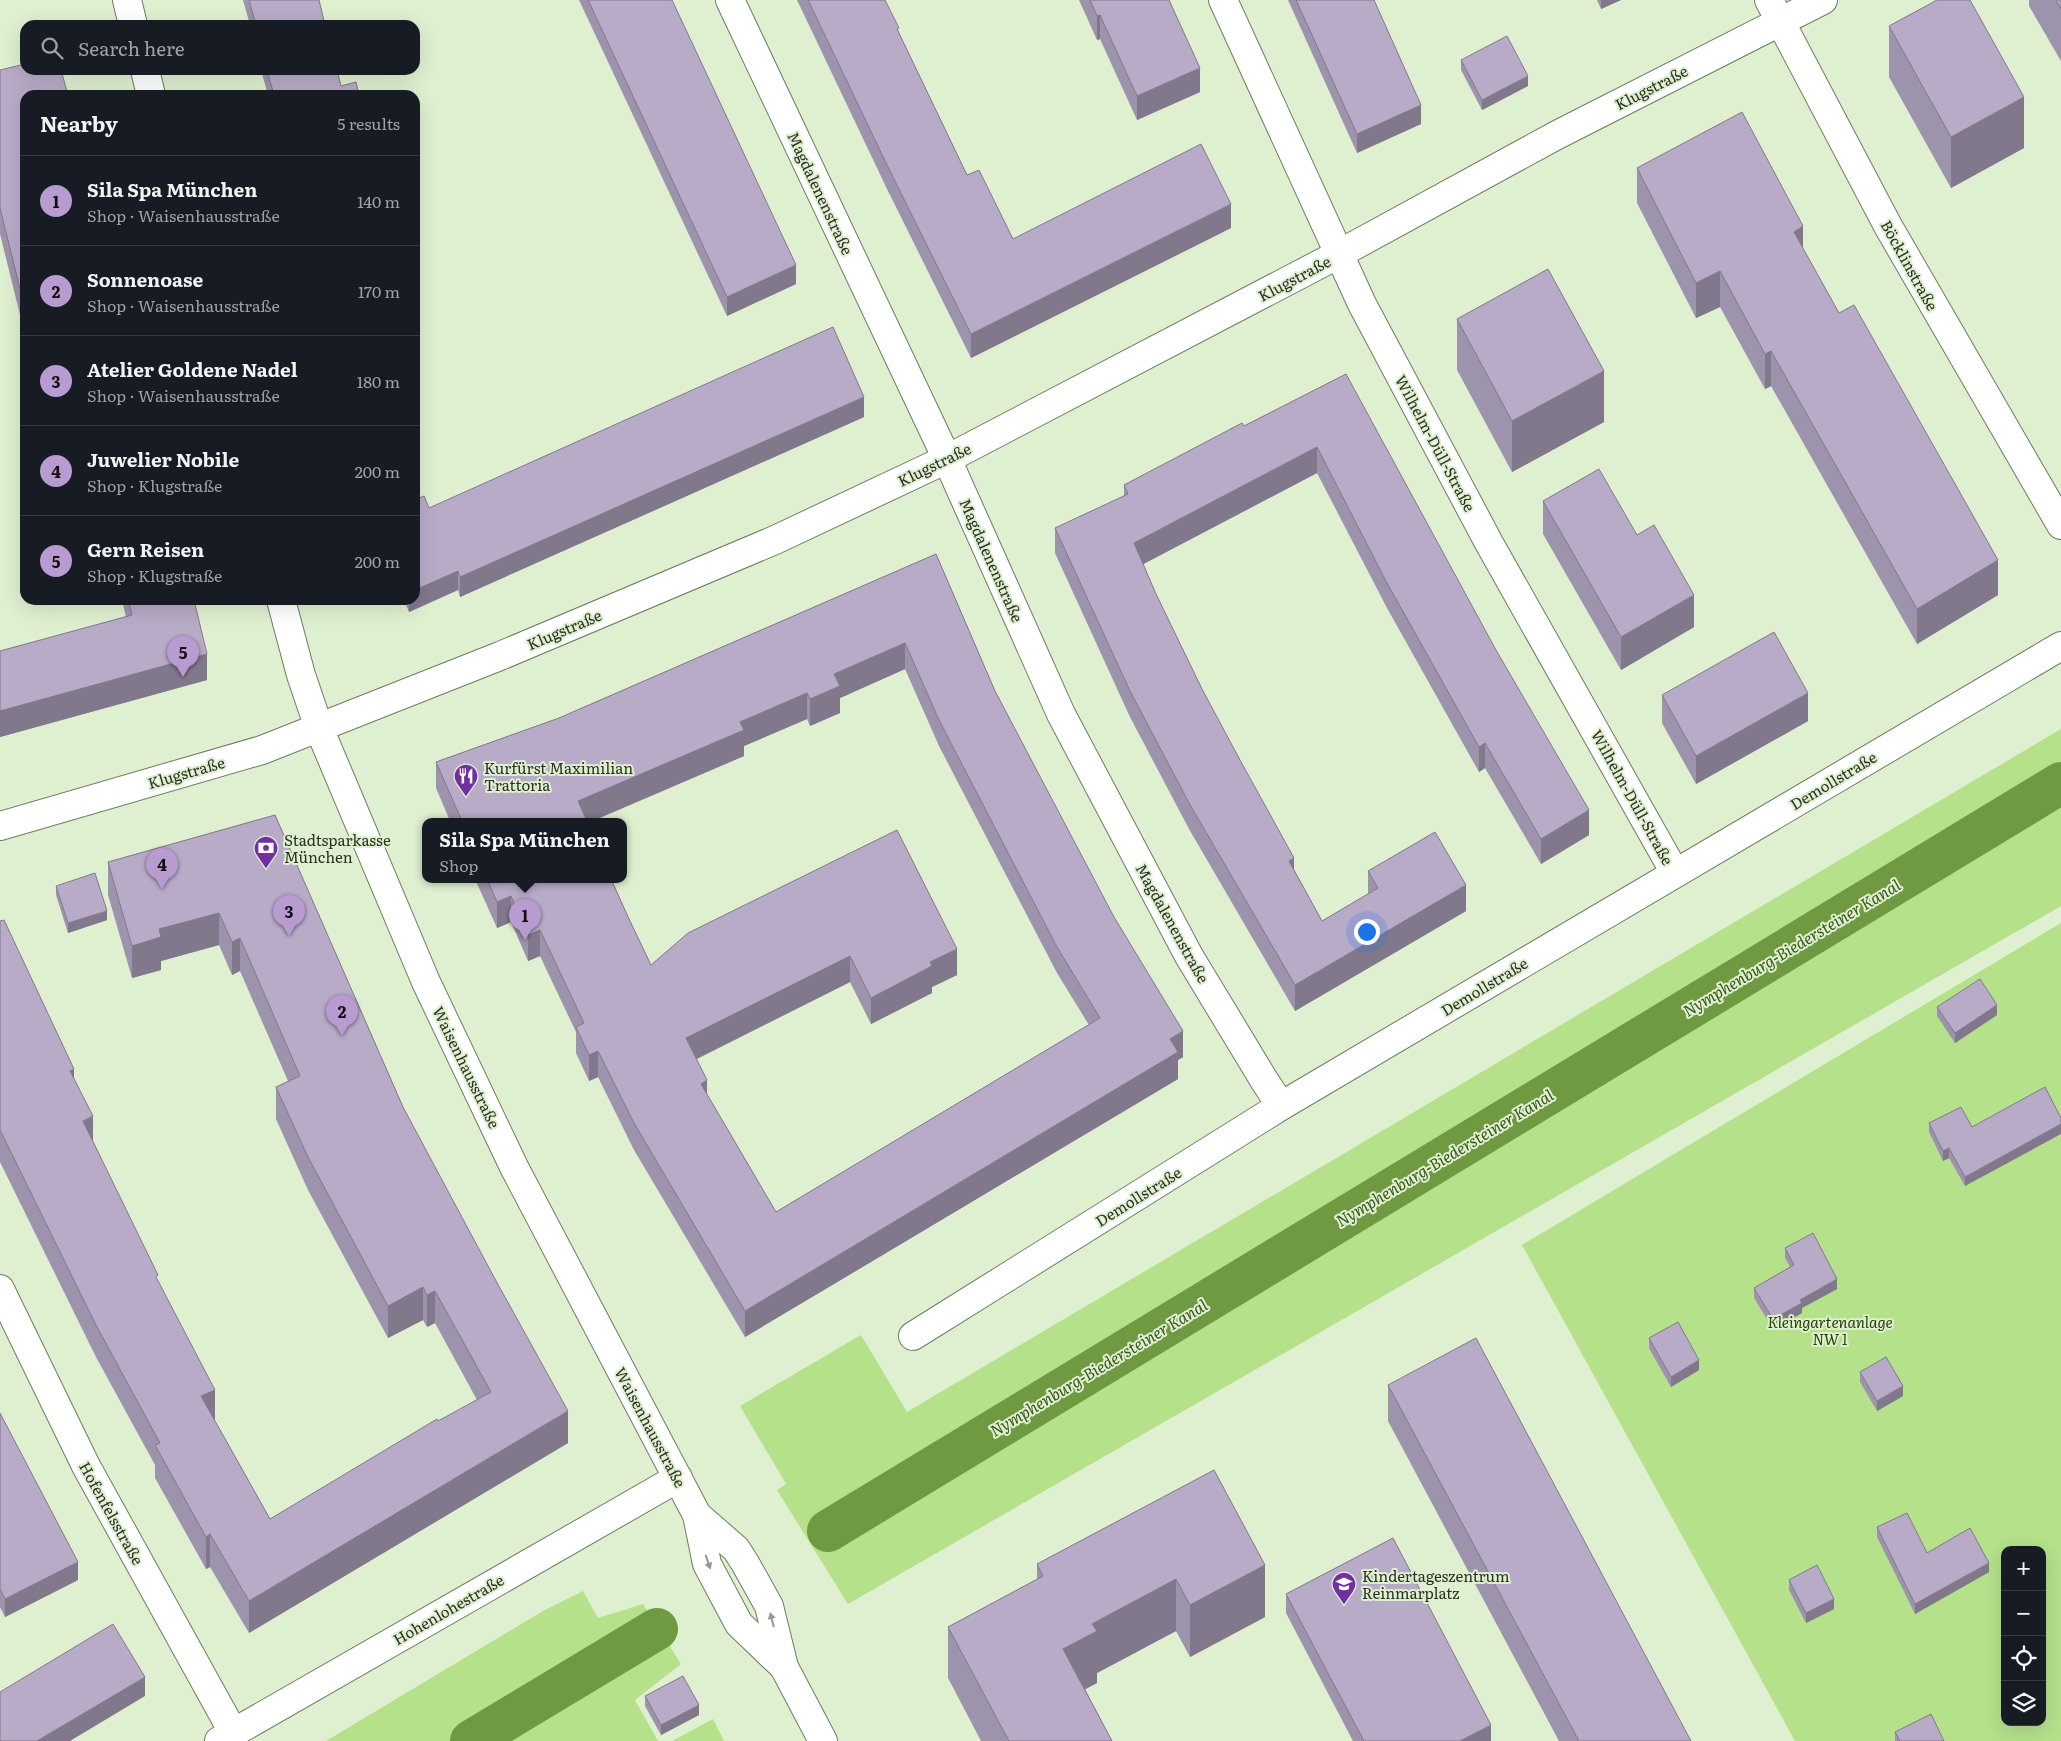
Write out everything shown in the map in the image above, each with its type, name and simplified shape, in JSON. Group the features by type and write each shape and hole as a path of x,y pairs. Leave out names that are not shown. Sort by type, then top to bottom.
{"street":[{"path":"127,0 133,20"},
{"name":"Magdalenenstraße","path":"730,0 947,459 1061,714 1189,956 1281,1106"},
{"name":"Wilhelm-Düll-Straße","path":"1224,0 1362,304 1489,543 1676,873"},
{"name":"Klugstraße","path":"0,826 262,750 500,656 757,547 947,459 1339,254 1557,135 1775,11 1824,0"},
{"name":"Böcklinstraße","path":"1775,11 1888,226 2061,525"},
{"path":"146,75 150,90"},
{"name":"Waisenhausstraße","path":"282,605 301,675 318,728 426,982 514,1167 697,1514 736,1549 769,1606 784,1667 823,1741"},
{"name":"Demollstraße","path":"913,1336 1281,1106 2061,646"},
{"name":"Hofenfelsstraße","path":"0,1290 86,1466 226,1737"},
{"name":"Hohenlohestraße","path":"226,1737 678,1478"}],"green space":[{"path":"2061,729 2061,906 848,1604 777,1490 786,1484 740,1406 861,1335 907,1412"},
{"name":"Kleingartenanlage NW 1","path":"2061,923 2061,1741 1795,1741 1522,1245"},
{"path":"583,1591 598,1618 643,1604 681,1664 635,1700 658,1741 326,1741 543,1611"},
{"path":"713,1719 724,1741 672,1741"}],"building":[{"path":"249,0 319,0 324,20 255,20"},
{"path":"588,0 672,0 796,265 727,297"},
{"path":"808,0 885,0 967,175 979,170 1013,239 1201,144 1231,204 971,334"},
{"path":"1090,0 1169,0 1200,68 1137,96 1100,15 1097,16"},
{"path":"1296,0 1374,0 1421,105 1357,134"},
{"path":"1937,0 1970,0 2024,97 1951,137 1889,26"},
{"path":"2056,0 2061,0 2061,9"},
{"path":"1507,36 1528,76 1482,100 1461,60"},
{"path":"20,65 20,75 62,75 67,90 20,90 20,289 0,208 0,70"},
{"path":"268,75 338,75 341,86 356,82 358,90 273,90"},
{"path":"1742,112 1803,226 1794,232 1839,313 1854,305 1998,560 1917,609 1771,351 1765,354 1720,271 1696,283 1637,168"},
{"path":"1548,269 1604,371 1512,421 1457,319"},
{"path":"833,327 864,397 460,577 458,571 420,588 420,498 424,496 429,508"},
{"path":"1346,374 1496,650 1589,810 1541,839 1485,743 1479,747 1387,583 1317,447 1134,543 1156,594 1202,689 1294,858 1289,861 1322,921 1378,888 1368,871 1435,832 1466,885 1295,985 1189,803 1130,691 1055,528 1128,494 1124,485 1242,423 1244,426"},
{"path":"1599,469 1637,535 1654,525 1694,595 1621,637 1543,501"},
{"path":"936,554 995,691 1114,917 1183,1031 1170,1039 1178,1052 745,1311 634,1123 598,1051 589,1055 576,1027 584,1023 540,930 528,935 511,896 497,902 489,883 613,883 651,965 688,933 897,830 957,949 930,962 932,966 871,998 850,956 686,1038 707,1080 701,1084 776,1212 1100,1018 1057,947 939,720 905,643 834,674 840,686 810,699 807,693 740,722 744,730 578,801 586,818 461,818 436,762 559,718"},
{"path":"129,605 195,605 207,654 0,711 0,651 132,615"},
{"path":"1774,632 1808,693 1696,756 1662,695"},
{"path":"275,815 403,1107 568,1411 249,1601 210,1534 206,1537 155,1445 160,1443 96,1325 0,1130 0,921 4,920 74,1069 70,1071 93,1116 83,1121 158,1275 156,1277 215,1390 201,1396 270,1519 437,1419 438,1421 491,1392 435,1291 427,1295 423,1287 388,1306 308,1157 276,1087 300,1076 240,938 232,942 219,913 159,929 161,937 132,946 108,862"},
{"path":"95,873 107,911 68,923 56,886"},
{"path":"1980,979 1997,1005 1955,1033 1937,1007"},
{"path":"2045,1087 2061,1118 2061,1124 1965,1177 1949,1148 1943,1151 1929,1123 1961,1107 1972,1127"},
{"path":"1813,1233 1837,1279 1800,1300 1802,1303 1773,1319 1754,1288 1794,1265 1785,1248"},
{"path":"1678,1322 1699,1360 1671,1377 1649,1338"},
{"path":"1476,1338 1691,1741 1579,1741 1388,1385"},
{"path":"1886,1357 1903,1386 1877,1401 1860,1372"},
{"path":"0,1413 78,1562 5,1599 0,1589"},
{"path":"1214,1470 1265,1565 1190,1605 1176,1579 1092,1624 1097,1631 1063,1649 1112,1741 1009,1741 948,1627 1043,1576 1037,1564"},
{"path":"1907,1513 1927,1553 1970,1528 1989,1563 1915,1604 1877,1527"},
{"name":"Kindertageszentrum Reinmarplatz","path":"1393,1538 1491,1725 1460,1741 1364,1741 1286,1594"},
{"path":"1817,1565 1834,1599 1806,1613 1789,1580"},
{"path":"113,1624 145,1677 37,1741 0,1741 0,1692"},
{"path":"683,1676 699,1705 661,1725 645,1696"},
{"path":"1931,1714 1944,1741 1900,1741 1895,1732"}],"waterway":[{"name":"Nymphenburg-Biedersteiner Kanal","path":"828,1531 2061,783"},
{"name":"Nymphenburg-Biedersteiner Kanal","path":"471,1741 657,1629"}],"place":[{"name":"Gern Reisen","path":"183,677"},
{"name":"Kurfürst Maximilian Trattoria","path":"466,797"},
{"name":"Stadtsparkasse München","path":"266,869"},
{"name":"Juwelier Nobile","path":"162,889"},
{"name":"Atelier Goldene Nadel","path":"289,936"},
{"name":"Sila Spa München","path":"525,940"},
{"name":"Sonnenoase","path":"342,1036"},
{"name":"Kindertageszentrum Reinmarplatz","path":"1344,1605"}]}
